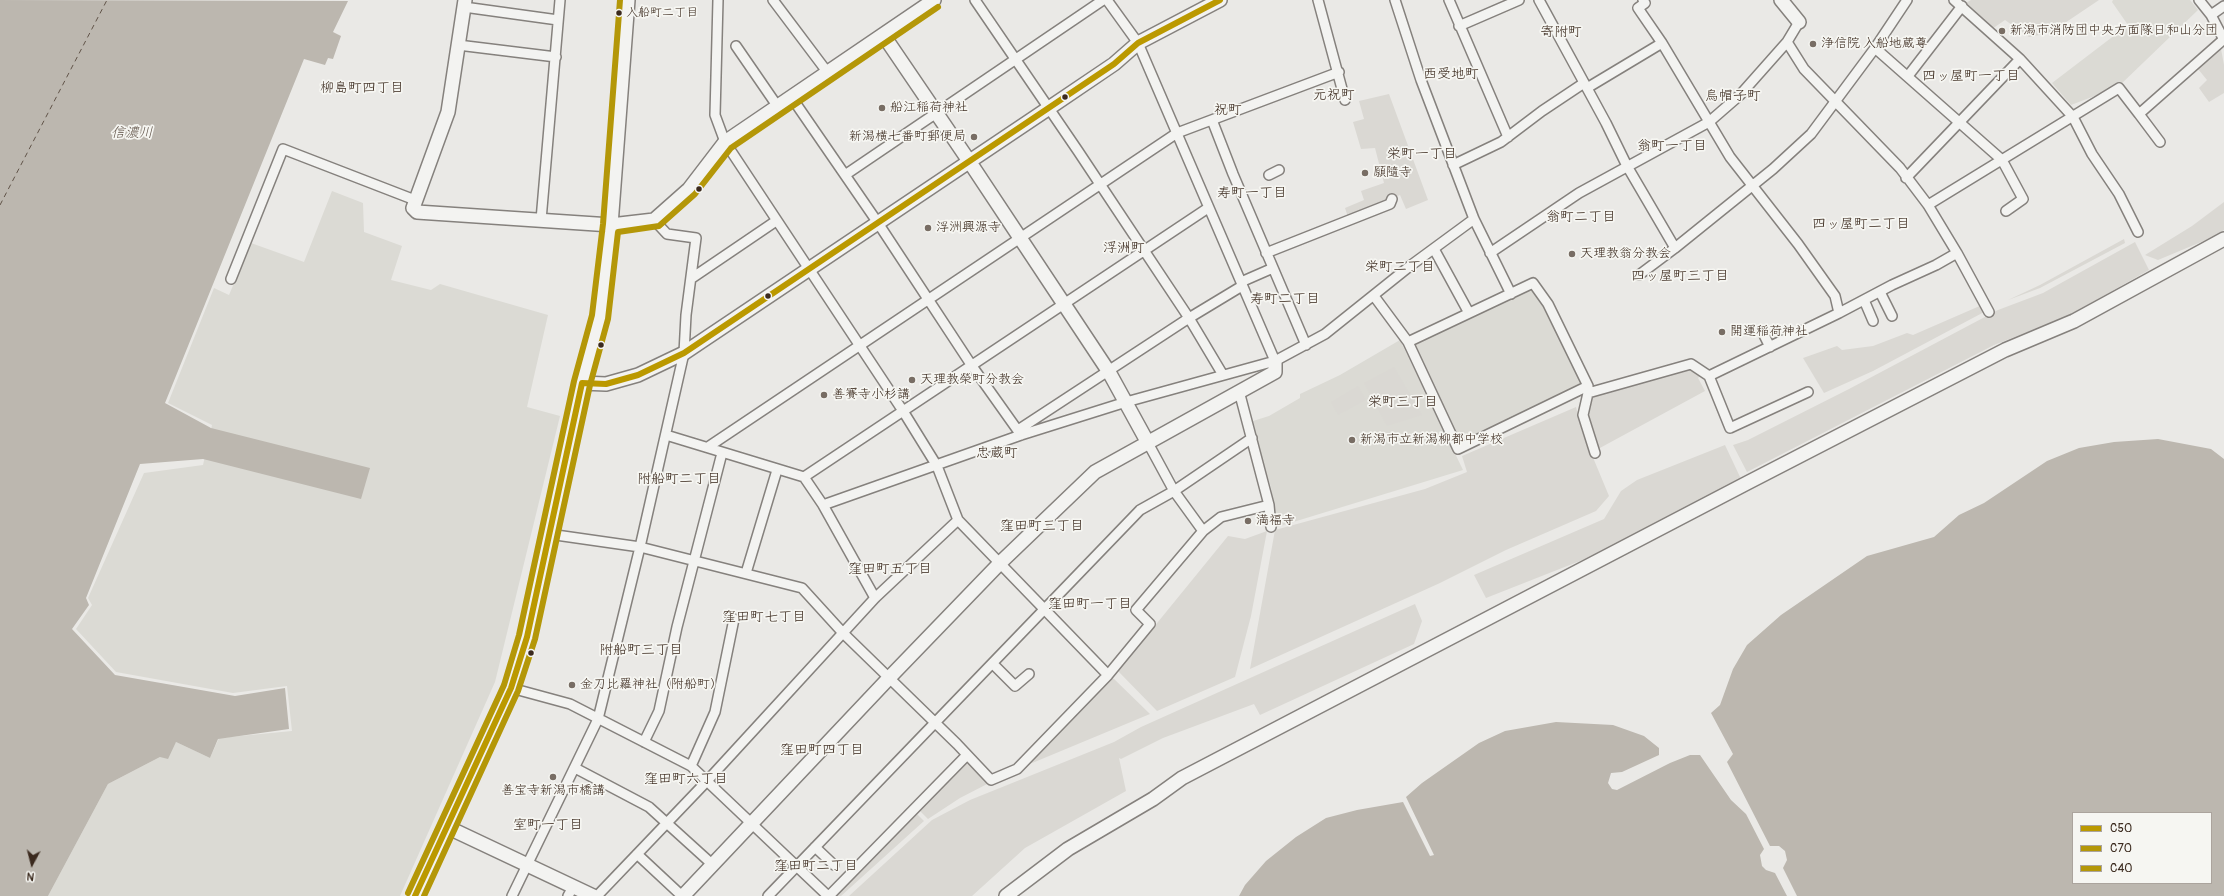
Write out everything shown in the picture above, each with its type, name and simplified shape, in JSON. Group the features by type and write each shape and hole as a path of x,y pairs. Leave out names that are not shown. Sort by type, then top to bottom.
{"street":[{"path":"541,220 560,0"},
{"path":"415,896 511,688 527,637 582,382 600,317 611,225 628,0"},
{"path":"718,0 715,115 725,142 903,411 937,466 958,520 1044,611 1108,674"},
{"path":"773,0 828,73"},
{"path":"558,20 465,3 448,112 415,200 413,208 417,212 611,225 654,220 689,189 725,142 884,36 934,0"},
{"path":"975,0 1189,318 1223,375"},
{"path":"845,175 1102,0"},
{"path":"637,854 683,896 889,678 1000,564 1095,472 1275,372 1275,361 1138,43 1107,0"},
{"path":"582,382 606,384 638,375 684,353 1114,64 1138,43 1220,0"},
{"path":"1318,0 1339,72 1345,100"},
{"path":"1395,0 1421,80 1474,219 1511,294"},
{"path":"1449,0 1508,137"},
{"path":"1459,26 1519,0"},
{"path":"1539,0 1627,166 1675,248"},
{"path":"1490,253 1579,193 1709,122 1740,95 1787,42 1799,22 1781,0"},
{"path":"1639,275 1773,169 1811,134 1876,48 1907,0"},
{"path":"2139,114 2224,39 2211,15 2199,0"},
{"path":"1645,1 1638,8 1662,43 1730,156 1835,296 1840,313"},
{"path":"1908,76 1960,3 2020,59 2073,116 2092,154 2118,194 2138,232"},
{"path":"2211,15 2224,6"},
{"path":"884,36 970,161 1019,238 1109,372 1174,491 1203,532"},
{"path":"1787,42 1804,68 1900,168 1906,178 1928,205 1957,253 1989,312"},
{"path":"1453,164 1501,142 1542,111 1585,85 1662,43"},
{"path":"458,45 556,57"},
{"path":"736,46 778,107"},
{"path":"1876,48 2002,160 2023,199 2006,211"},
{"path":"1906,178 1960,124 2020,59"},
{"path":"708,447 859,344 1176,133 1339,72"},
{"path":"1928,205 2119,88 2160,142"},
{"path":"792,98 878,223 972,366 1020,433"},
{"path":"1212,120 1266,253 1306,345"},
{"path":"231,279 283,149 415,200"},
{"path":"1269,175 1279,170"},
{"path":"1266,253 1390,204 1392,199"},
{"path":"804,477 1208,208"},
{"path":"823,505 937,466 1020,433 1275,361 1325,334 1410,266 1474,219"},
{"path":"512,896 529,865 598,719 640,547 684,353 686,315 696,238 667,234 654,220"},
{"path":"692,278 776,221"},
{"path":"1006,896 1068,849 1152,799 1182,778 2005,350 2074,321 2224,239"},
{"path":"1434,249 1469,313"},
{"path":"1709,376 1840,313 1957,253"},
{"path":"1020,433 1189,318 1242,284 1273,268"},
{"path":"1408,342 1532,283 1548,304 1588,390 1583,416 1595,453"},
{"path":"1880,292 1892,316"},
{"path":"1374,296 1408,342 1458,449 1588,390 1691,364 1709,376 1730,428 1808,392"},
{"path":"1864,300 1873,321"},
{"path":"1762,331 1770,347"},
{"path":"1239,391 1269,505 1271,527"},
{"path":"666,435 804,477 823,505 875,598"},
{"path":"768,896 1140,510 1174,491 1252,438"},
{"path":"644,742 659,711 677,627 722,453"},
{"path":"746,573 777,470"},
{"path":"549,534 640,547 802,588 843,633 991,780 1017,769 1108,674 1150,624 1136,610 1203,532 1222,517 1269,505"},
{"path":"597,896 707,781 875,598 958,520"},
{"path":"691,766 715,712 734,619"},
{"path":"993,664 1016,686 1029,674"},
{"path":"511,688 570,704 691,766 750,824 828,896 967,755"},
{"path":"575,768 644,804 713,865"},
{"path":"447,827 529,865 570,891 593,896"},
{"path":"815,847 834,865"}],"shaded area":[{"path":"1971,0 2099,0 2050,33 2029,37 2005,20 1992,29 1962,5"},
{"path":"2113,0 2190,0 2198,10 2118,87 2071,105 2052,83 2128,25 2112,2"},
{"path":"2221,49 2224,65 2224,93 2209,102 2199,88 2207,80 2198,69"},
{"path":"1389,94 1428,200 1406,209 1400,195 1348,217 1345,208 1364,200 1361,191 1384,183 1375,148 1361,149 1353,122 1364,119 1359,101"},
{"path":"332,191 363,203 364,232 402,246 391,280 431,290 440,284 548,315 527,407 560,416 495,682 400,896 48,896 108,784 160,757 176,742 210,758 219,738 292,731 287,686 233,693 116,672 76,629 92,605 88,598 144,473 203,465 212,425 168,403 214,288 229,295 251,243 304,262"},
{"path":"2224,202 2224,230 2213,237 2158,260 2145,255 2192,226"},
{"path":"2124,239 2125,243 2040,288 2008,300 2040,285"},
{"path":"2135,242 2149,270 2068,316 1994,345 1747,472 1733,445 1748,440 1849,389 1998,310 2043,293"},
{"path":"1529,288 1536,291 1551,321 1580,381 1578,388 1460,444 1413,345"},
{"path":"1982,305 1986,311 1873,371 1824,393 1803,358 1837,346 1842,350 1873,346 1907,333 1913,335"},
{"name":"新潟市立新潟柳都中学校","path":"1400,340 1463,470 1277,527 1271,487 1252,430 1255,429 1253,421 1269,416 1300,398 1300,394 1340,375"},
{"path":"1394,367 1422,415 1387,426 1364,383"},
{"path":"1689,369 1701,375 1698,378 1705,391 1598,449 1587,416 1592,397"},
{"path":"1358,386 1366,400 1338,415 1331,402"},
{"path":"1576,407 1582,431 1609,496 1596,511 1506,550 1440,583 1250,669 1275,530 1425,489 1467,472 1462,456"},
{"path":"1725,445 1741,479 1590,557 1486,598 1474,575 1604,519 1621,491 1637,480"},
{"path":"1267,531 1251,616 1235,677 1157,711 1118,671 1228,536 1245,539"},
{"path":"1415,604 1422,621 1414,644 1260,715 1254,704 1163,738 1121,759 1119,758 1126,791 1025,848 972,896 849,896 932,820 970,800 1114,742 1141,727"},
{"path":"1112,677 1150,714 1025,766"},
{"path":"967,761 991,782 960,798 928,819 918,809"},
{"path":"915,812 924,821 841,896 831,896"}],"water":[{"name":"信濃川","path":"0,0 348,1 333,32 341,36 333,59 328,58 325,65 304,59 165,403 211,428 370,468 361,499 203,459 140,464 86,598 89,605 72,629 115,675 235,696 285,688 289,729 218,739 210,758 176,742 168,759 160,757 108,784 48,896 0,896"},
{"path":"2158,439 2211,449 2224,459 2224,896 1797,896 1783,868 1787,860 1785,851 1779,846 1770,846 1727,762 1733,754 1711,713 1720,705 1733,669 1747,645 1781,615 1867,556 1934,537 1959,515 1984,503 2047,461 2079,448 2114,442"},
{"path":"1556,722 1613,725 1644,736 1659,748 1659,755 1622,772 1611,773 1608,783 1612,789 1617,790 1670,763 1690,755 1700,755 1731,800 1746,814 1764,849 1760,855 1762,866 1766,870 1775,873 1787,896 1239,896 1245,885 1266,861 1296,837 1326,818 1357,810 1403,802 1430,856 1434,855 1406,797 1422,783 1479,743 1505,731"}],"ferry route":[{"path":"0,205 107,0"}],"transit line":[{"name":"C40","path":"408,893 504,685 519,635 574,381 592,315 603,224 620,0"},
{"name":"C50","path":"415,896 511,688 527,637 582,383 606,384 638,375 684,353 1114,64 1138,43 1220,0"},
{"name":"C70","path":"424,896 518,691 535,639 590,385 608,319 618,232 659,226 695,194 731,148 938,7"}],"place":[{"name":"入船町二丁目","path":"619,13"},
{"name":"新潟市消防団中央方面隊日和山分団","path":"2002,31"},
{"name":"浄信院 入船地蔵尊","path":"1813,44"},
{"name":"船江稲荷神社","path":"882,108"},
{"name":"新潟横七番町郵便局","path":"974,137"},
{"name":"願隨寺","path":"1365,173"},
{"name":"浮洲興源寺","path":"928,228"},
{"name":"天理教翁分教会","path":"1572,254"},
{"name":"開運稲荷神社","path":"1722,332"},
{"name":"天理教榮町分教会","path":"912,380"},
{"name":"善賽寺小杉講","path":"824,395"},
{"name":"新潟市立新潟柳都中学校","path":"1352,440"},
{"name":"満福寺","path":"1248,521"},
{"name":"金刀比羅神社（附船町）","path":"572,685"},
{"name":"善宝寺新潟市橋講","path":"553,777"}],"district":[{"name":"寄附町","path":"1561,32"},
{"name":"西受地町","path":"1451,74"},
{"name":"四ッ屋町一丁目","path":"1971,76"},
{"name":"柳島町四丁目","path":"362,88"},
{"name":"元祝町","path":"1334,95"},
{"name":"烏帽子町","path":"1733,96"},
{"name":"祝町","path":"1228,110"},
{"name":"翁町一丁目","path":"1672,146"},
{"name":"栄町一丁目","path":"1422,154"},
{"name":"寿町一丁目","path":"1252,193"},
{"name":"翁町二丁目","path":"1581,217"},
{"name":"四ッ屋町二丁目","path":"1861,224"},
{"name":"浮洲町","path":"1124,248"},
{"name":"栄町二丁目","path":"1400,267"},
{"name":"四ッ屋町三丁目","path":"1680,276"},
{"name":"寿町二丁目","path":"1285,299"},
{"name":"栄町三丁目","path":"1403,402"},
{"name":"忠蔵町","path":"997,453"},
{"name":"附船町二丁目","path":"679,479"},
{"name":"窪田町三丁目","path":"1042,526"},
{"name":"窪田町五丁目","path":"890,569"},
{"name":"窪田町一丁目","path":"1090,604"},
{"name":"窪田町七丁目","path":"764,617"},
{"name":"附船町三丁目","path":"641,650"},
{"name":"窪田町四丁目","path":"822,750"},
{"name":"窪田町六丁目","path":"686,779"},
{"name":"室町一丁目","path":"548,825"},
{"name":"窪田町二丁目","path":"816,866"}]}
